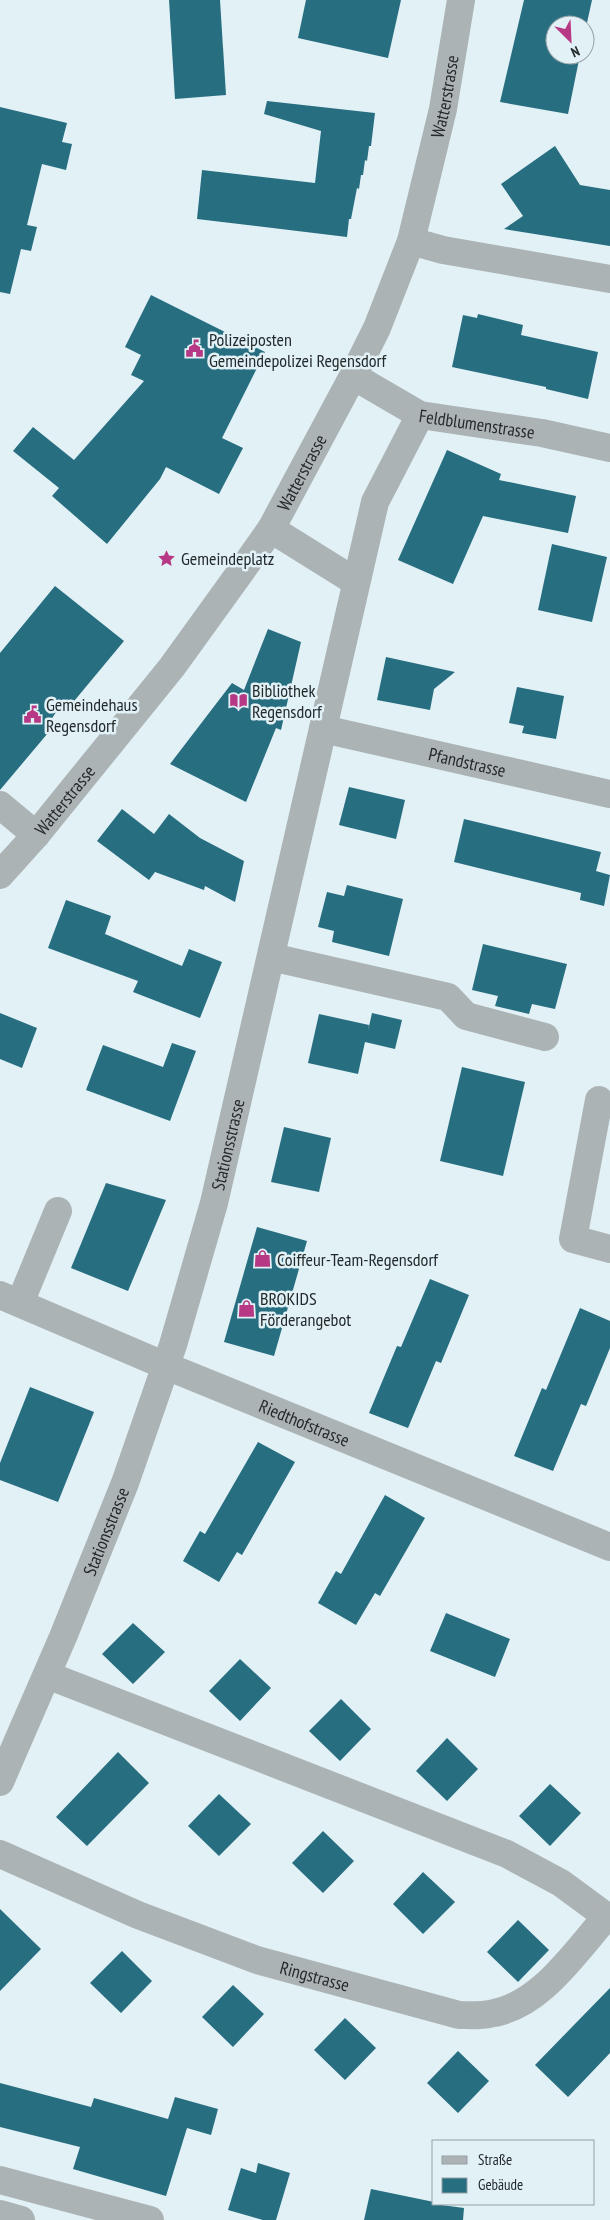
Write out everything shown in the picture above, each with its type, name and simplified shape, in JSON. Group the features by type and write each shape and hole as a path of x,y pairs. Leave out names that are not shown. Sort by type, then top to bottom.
{"street":[{"name":"Watterstrasse","path":"0,875 36,835 172,667 270,529 354,376 377,328 411,241 443,109 461,0"},
{"path":"411,241 443,250 610,279"},
{"name":"Feldblumenstrasse","path":"354,376 420,416 542,433 610,448"},
{"name":"Stationsstrasse","path":"0,1782 47,1675 125,1483 166,1366 214,1203 375,502 420,416"},
{"path":"270,529 356,582"},
{"name":"Pfandstrasse","path":"323,729 610,794"},
{"path":"0,805 36,835"},
{"path":"271,957 448,997 466,1016 545,1037"},
{"path":"599,1100 573,1239 610,1249"},
{"path":"10,1299 58,1212"},
{"name":"Riedthofstrasse","path":"10,1299 166,1366 610,1547"},
{"name":"Ringstrasse","path":"0,1854 138,1915 257,1960 459,2015 490,2014 515,2006 541,1991 608,1917 561,1883 507,1854 47,1675"},
{"path":"0,2180 150,2220"},
{"path":"0,2214 21,2220"}],"building":[{"path":"169,0 220,0 226,95 175,99"},
{"path":"306,0 401,0 388,58 298,38"},
{"path":"524,0 592,0 589,15 545,15 545,65 578,65 568,114 500,102"},
{"path":"267,101 375,113 371,146 369,146 367,161 365,160 359,189 357,188 351,219 349,219 347,237 197,219 202,170 315,183 321,131 264,114"},
{"path":"0,107 67,123 62,142 72,144 66,170 42,164 27,225 37,227 31,251 21,249 10,294 0,292"},
{"path":"555,146 580,185 610,190 610,246 504,229 523,216 501,184"},
{"path":"151,295 265,352 222,438 243,448 219,494 166,467 160,479 107,544 52,496 59,488 13,451 33,427 74,460 144,381 131,375 141,355 125,347"},
{"path":"478,314 523,325 521,335 598,352 588,399 546,389 546,387 452,367 463,315 477,318"},
{"path":"447,450 501,474 499,480 576,496 568,533 483,516 453,584 398,560"},
{"path":"552,544 607,557 592,622 538,610"},
{"name":"Gemeindehaus Regensdorf","path":"55,586 124,641 65,712 58,709 49,723 53,727 0,790 0,653"},
{"path":"268,629 301,642 281,730 276,728 246,802 170,764 232,683 244,690"},
{"path":"386,657 455,672 434,689 430,710 377,700"},
{"path":"517,687 564,696 556,739 522,733 524,726 509,723"},
{"path":"349,787 405,800 396,839 339,825"},
{"path":"122,809 154,834 169,814 200,838 244,861 235,902 205,886 204,890 155,872 149,880 97,841"},
{"path":"464,819 601,852 596,871 610,875 604,906 580,900 581,893 454,862"},
{"path":"347,885 403,899 389,956 332,942 334,931 318,927 327,892 344,896"},
{"path":"66,900 111,916 105,934 182,966 189,949 222,962 200,1018 133,992 138,981 48,948"},
{"path":"483,944 567,964 555,1009 532,1004 529,1014 495,1006 498,996 472,990"},
{"path":"0,1013 37,1028 22,1068 0,1059"},
{"path":"372,1013 402,1020 395,1049 365,1042 358,1074 308,1063 319,1014 369,1025 368,1031"},
{"path":"172,1043 196,1051 170,1121 86,1090 103,1045 163,1067"},
{"path":"462,1067 525,1082 503,1176 440,1161"},
{"path":"284,1127 331,1138 319,1192 271,1182"},
{"path":"106,1183 166,1200 128,1291 71,1268"},
{"path":"257,1227 307,1241 274,1356 224,1342"},
{"path":"430,1279 469,1295 441,1363 436,1361 408,1428 369,1413 397,1346 401,1347"},
{"path":"580,1308 610,1321 610,1348 586,1406 581,1404 553,1471 514,1456 542,1388 546,1390"},
{"path":"30,1387 94,1412 58,1502 0,1480 0,1463"},
{"path":"258,1442 295,1462 242,1555 237,1552 219,1582 183,1561 200,1531 205,1534"},
{"path":"385,1495 425,1518 380,1596 375,1593 356,1625 318,1603 336,1571 341,1574"},
{"path":"446,1613 510,1639 495,1677 430,1651"},
{"path":"133,1623 165,1652 133,1684 102,1654"},
{"path":"240,1659 271,1688 240,1721 209,1691"},
{"path":"341,1699 371,1729 340,1761 309,1731"},
{"path":"447,1738 478,1769 447,1801 416,1771"},
{"path":"118,1752 149,1783 87,1846 56,1817"},
{"path":"550,1784 581,1813 550,1846 519,1816"},
{"path":"219,1794 251,1824 219,1856 188,1826"},
{"path":"323,1831 354,1861 323,1893 292,1863"},
{"path":"423,1872 455,1902 423,1934 393,1904"},
{"path":"0,1909 41,1949 0,1991"},
{"path":"518,1920 549,1950 518,1982 487,1952"},
{"path":"122,1951 152,1981 121,2013 90,1983"},
{"path":"233,1985 264,2014 233,2047 202,2017"},
{"path":"610,1988 610,2053 568,2097 535,2065"},
{"path":"345,2018 376,2048 345,2080 314,2050"},
{"path":"458,2051 489,2081 458,2113 427,2083"},
{"path":"0,2083 91,2107 94,2098 168,2119 175,2097 218,2109 211,2135 187,2128 166,2196 73,2169 80,2147 0,2127"},
{"path":"258,2163 290,2173 276,2220 263,2220 228,2210 241,2168 256,2173"},
{"path":"371,2189 432,2202 432,2205 464,2208 463,2220 364,2220"}],"place":[{"name":"Polizeiposten Gemeindepolizei Regensdorf","path":"195,349"},
{"name":"Gemeindeplatz","path":"167,558"},
{"name":"Bibliothek Regensdorf","path":"238,700"},
{"name":"Gemeindehaus Regensdorf","path":"32,714"},
{"name":"Coiffeur-Team-Regensdorf","path":"263,1259"},
{"name":"BROKIDS Förderangebot","path":"246,1308"}]}
